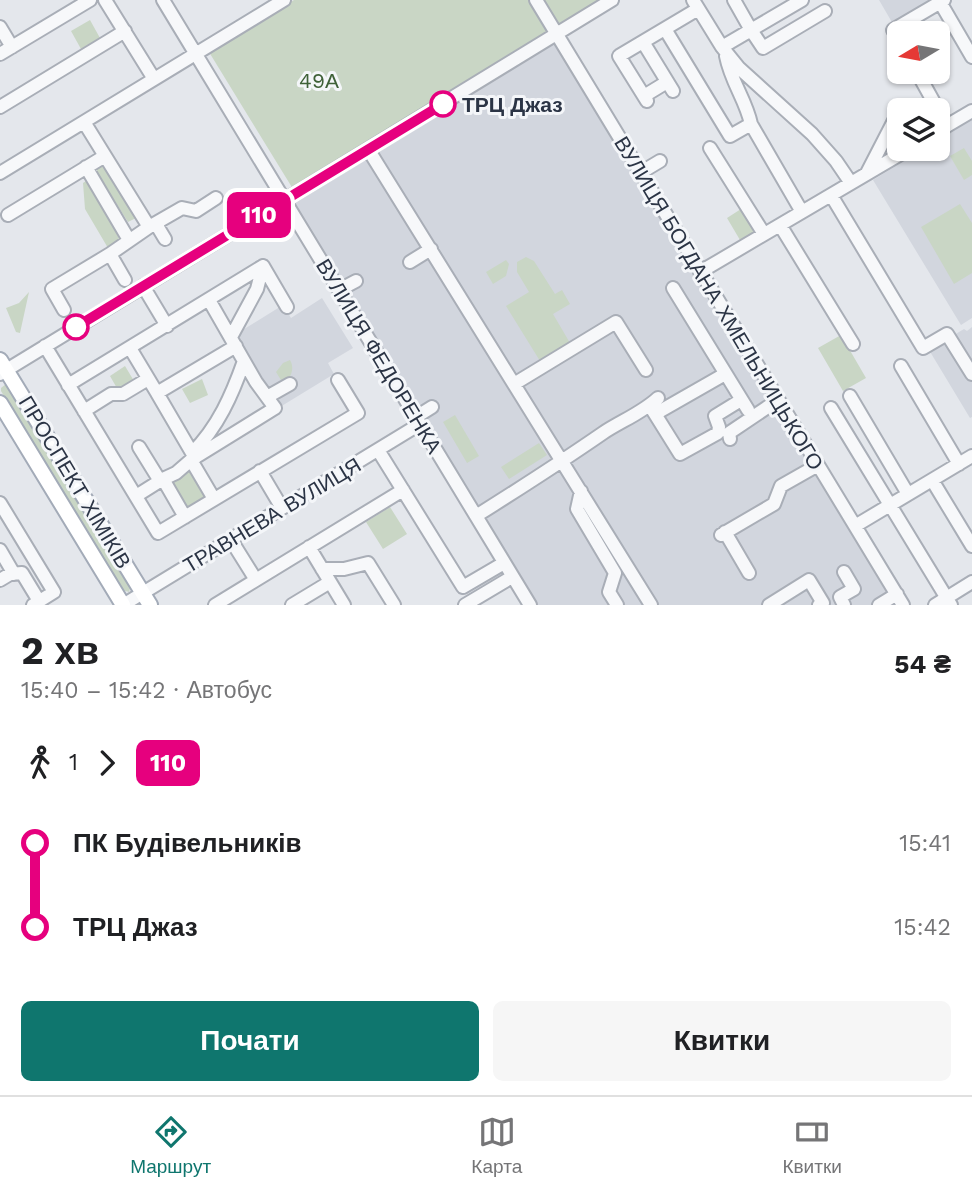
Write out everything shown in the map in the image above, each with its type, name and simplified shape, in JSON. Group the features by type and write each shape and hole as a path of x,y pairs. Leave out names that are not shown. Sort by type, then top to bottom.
{"main road":[{"name":"ПРОСПЕКТ ХІМІКІВ","path":"2,368 146,599"},
{"name":"ПРОСПЕКТ ХІМІКІВ","path":"0,403 123,605"}],"street":[{"path":"0,54 90,0"},
{"path":"105,0 154,79"},
{"name":"ВУЛИЦЯ ФЕДОРЕНКА","path":"163,0 530,605"},
{"path":"0,173 284,0"},
{"name":"ВУЛИЦЯ БОГДАНА ХМЕЛЬНИЦЬКОГО","path":"536,0 900,600"},
{"path":"2,368 45,346 612,0"},
{"path":"734,0 763,48 825,11"},
{"path":"724,49 802,0"},
{"path":"908,21 942,1 972,57"},
{"path":"643,42 670,86 646,98 619,56 665,29 696,4 724,49 746,77 812,134 851,183"},
{"path":"0,27 12,47"},
{"path":"665,29 730,136 751,124"},
{"path":"0,107 125,31"},
{"path":"724,49 735,88 749,113 751,124 802,212"},
{"path":"950,125 972,111"},
{"path":"84,121 105,156 165,239"},
{"path":"867,173 887,134"},
{"path":"710,148 764,234"},
{"path":"368,149 651,605"},
{"path":"8,215 105,156"},
{"path":"640,173 660,161"},
{"path":"700,272 888,161"},
{"path":"86,167 129,240"},
{"path":"831,195 923,348 947,334 972,374"},
{"path":"64,310 52,289 182,208 196,211 216,198"},
{"path":"780,225 853,344"},
{"path":"410,262 430,249"},
{"path":"110,254 125,280"},
{"path":"68,385 263,266"},
{"path":"263,266 287,307"},
{"path":"157,393 234,341 257,289 263,266"},
{"path":"339,290 356,281"},
{"path":"143,286 167,326"},
{"path":"654,406 680,454 687,453 718,433 715,416 744,405 673,288"},
{"path":"192,457 275,408 209,300"},
{"path":"514,384 616,322 646,370"},
{"path":"45,346 158,533 358,413 338,380"},
{"path":"130,348 214,499"},
{"path":"136,496 176,473 192,457 228,404 244,361"},
{"path":"901,366 959,464"},
{"path":"476,516 563,462 605,432 725,374"},
{"path":"84,411 111,394 124,394 148,379"},
{"path":"267,397 290,384"},
{"path":"850,396 908,494"},
{"path":"730,439 729,433 778,400"},
{"name":"ТРАВНЕВА ВУЛИЦЯ","path":"123,605 146,599 231,540 378,450 418,421 432,407"},
{"path":"831,408 944,603 972,582"},
{"path":"139,447 185,517"},
{"path":"378,450 463,587 504,563"},
{"path":"855,526 972,456"},
{"path":"749,573 723,533 774,503 781,486 818,465"},
{"path":"260,471 282,508"},
{"path":"932,480 972,546"},
{"path":"215,605 402,490"},
{"path":"581,491 577,509 615,573 609,592 617,605"},
{"path":"0,503 54,592 36,603 22,573 0,580"},
{"path":"231,540 256,580"},
{"path":"309,547 344,605"},
{"path":"0,550 14,574"},
{"path":"322,569 344,569 368,563 394,605"},
{"path":"844,572 854,589 840,597 844,605"},
{"path":"465,605 512,577"},
{"path":"769,605 809,580 823,603 819,605"},
{"path":"292,605 330,582"},
{"path":"879,605 900,600"}],"shaded area":[{"path":"879,0 934,0 898,21 891,21"},
{"path":"555,40 891,594 874,605 534,605 290,202"},
{"path":"972,119 972,318 961,325 873,180 904,161 950,161 950,133"},
{"path":"322,298 353,348 328,363 334,374 280,407 236,334 283,305 291,318"},
{"path":"972,327 972,417 970,418 929,350"}],"green space":[{"name":"49А","path":"294,0 529,0 549,33 293,189 209,52"},
{"path":"543,0 601,0 559,26"},
{"path":"90,20 100,38 81,49 71,31"},
{"path":"964,148 972,161 972,175 964,180 950,156"},
{"path":"100,166 105,168 136,218 128,222 97,173"},
{"path":"90,181 119,239 108,248 85,209 83,183"},
{"path":"960,204 972,223 972,273 954,284 921,227"},
{"path":"741,209 754,232 740,240 727,218"},
{"path":"526,257 534,261 555,294 562,290 570,304 553,314 570,343 540,361 506,306 529,292 517,272 517,262"},
{"path":"506,260 509,264 506,276 493,284 486,272"},
{"path":"29,292 20,333 16,332 6,308 19,303"},
{"path":"841,335 866,378 843,391 818,348"},
{"path":"290,360 292,373 284,385 276,372 283,363"},
{"path":"125,366 134,381 118,390 110,376"},
{"path":"202,379 208,395 190,403 182,389"},
{"path":"6,384 10,386 131,585 129,592 122,590 1,391"},
{"path":"455,415 479,456 467,463 443,422"},
{"path":"539,443 547,455 509,479 501,467"},
{"path":"191,470 207,496 185,509 169,483"},
{"path":"390,507 407,534 383,549 366,522"}],"bus line":[{"name":"110","path":"76,327 443,104"}],"place":[{"name":"ТРЦ Джаз","path":"443,104"}]}
